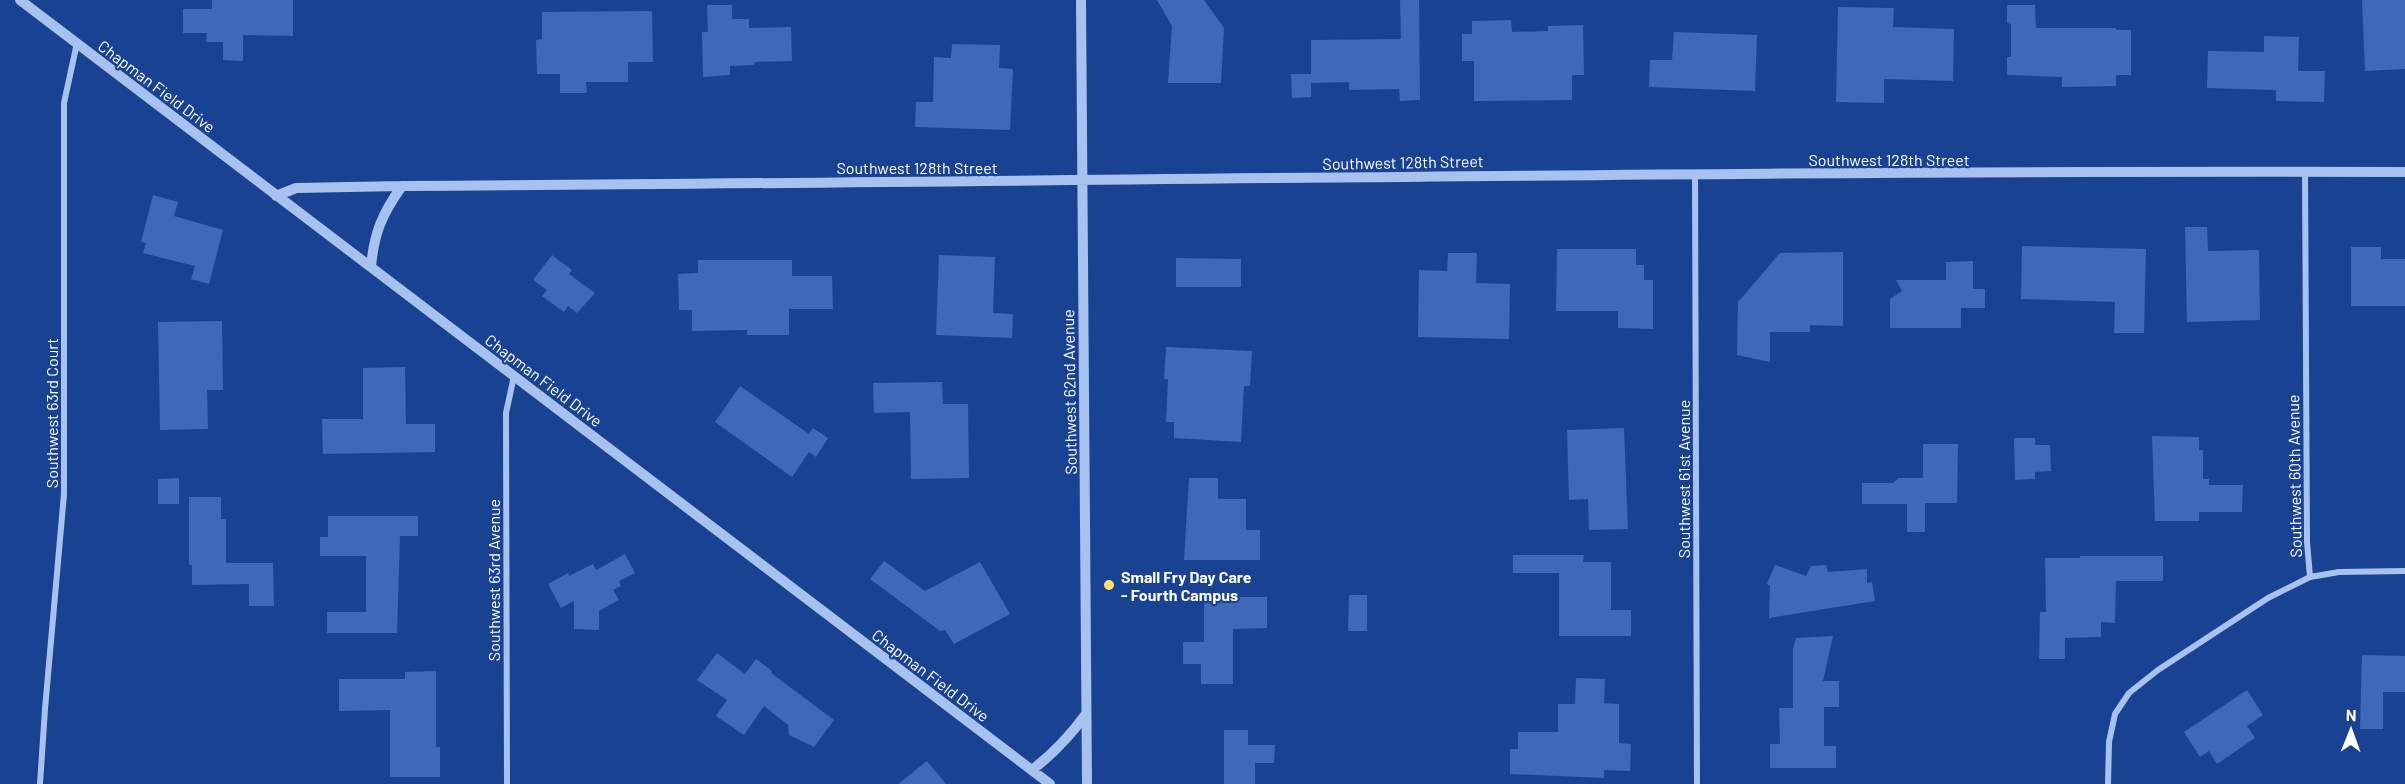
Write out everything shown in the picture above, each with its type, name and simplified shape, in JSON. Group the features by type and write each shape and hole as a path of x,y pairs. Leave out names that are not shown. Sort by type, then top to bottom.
{"street":[{"name":"Chapman Field Drive","path":"20,0 1050,784"},
{"name":"Southwest 62nd Avenue","path":"1082,0 1087,784"},
{"name":"Southwest 63rd Court","path":"40,784 64,494 64,103 77,43"},
{"name":"Southwest 60th Avenue","path":"2108,784 2115,714 2129,693 2158,670 2268,598 2310,577 2307,531 2305,172"},
{"name":"Southwest 128th Street","path":"276,196 296,188 402,186 1695,174 2405,172"},
{"name":"Southwest 61st Avenue","path":"1695,174 1697,784"},
{"path":"371,267 381,217 402,186"},
{"name":"Southwest 63rd Avenue","path":"507,784 506,413 514,376"},
{"path":"2310,577 2338,572 2405,571"},
{"path":"1032,770 1070,736 1086,714"}],"building":[{"path":"212,0 293,0 293,36 243,35 243,61 223,60 223,42 206,42 207,33 183,33 183,9 212,9"},
{"path":"1157,0 1204,0 1224,28 1221,83 1168,83 1172,26"},
{"path":"1400,0 1419,0 1420,100 1400,101 1399,89 1349,90 1349,82 1311,83 1311,40 1401,39"},
{"path":"2362,0 2405,0 2405,69 2365,71"},
{"path":"707,5 732,5 732,19 749,19 749,28 791,27 792,61 755,62 754,65 730,66 730,75 703,77 702,32 708,32"},
{"path":"2007,5 2035,5 2036,28 2131,30 2131,75 2116,75 2116,86 2062,87 2062,77 2007,75 2007,57 2011,57 2011,24 2007,23"},
{"path":"1838,7 1894,8 1893,27 1954,29 1953,81 1884,79 1884,103 1836,102"},
{"path":"652,11 653,62 628,62 628,82 586,82 587,93 560,93 560,74 537,74 536,40 542,39 542,12"},
{"path":"1511,20 1512,32 1548,31 1548,26 1583,25 1584,75 1572,75 1572,100 1474,101 1474,61 1462,61 1462,34 1472,34 1472,21"},
{"path":"1674,32 1757,35 1755,91 1649,87 1650,60 1672,60"},
{"path":"2264,36 2299,37 2298,71 2325,71 2324,102 2276,101 2276,90 2207,88 2208,51 2264,52"},
{"path":"952,44 1000,45 999,68 1013,69 1010,130 915,127 916,102 933,102 934,57 951,58"},
{"path":"1291,74 1311,74 1311,97 1292,98"},
{"path":"153,195 178,202 174,216 223,230 209,284 191,279 195,266 143,253 146,243 141,242"},
{"path":"2185,227 2207,227 2208,251 2259,250 2260,320 2187,322"},
{"path":"2022,246 2146,249 2144,333 2114,333 2115,302 2021,299"},
{"path":"2351,247 2381,247 2381,259 2405,259 2405,306 2351,306"},
{"path":"1557,249 1636,249 1636,265 1644,265 1644,280 1653,280 1653,329 1618,328 1618,311 1556,311"},
{"path":"1843,252 1843,326 1810,325 1810,332 1770,332 1770,362 1737,355 1738,302 1780,253"},
{"path":"1448,253 1477,253 1476,283 1510,284 1509,339 1418,337 1419,270 1447,271"},
{"path":"552,255 572,270 569,274 595,293 577,313 568,306 564,312 542,296 547,290 533,280"},
{"path":"939,255 995,257 993,313 1013,314 1012,338 936,335"},
{"path":"1176,258 1241,259 1241,287 1176,287"},
{"path":"698,260 792,260 792,276 832,276 833,309 789,309 789,335 747,335 747,330 692,331 692,310 679,310 678,274 698,273"},
{"path":"1973,261 1973,289 1985,289 1985,308 1961,308 1961,328 1890,328 1890,299 1902,291 1896,280 1946,280 1946,262"},
{"path":"222,321 223,390 207,390 208,429 160,430 158,322"},
{"path":"1166,347 1252,351 1250,386 1244,386 1241,442 1174,438 1174,422 1166,422 1168,379 1164,379"},
{"path":"405,367 406,424 435,424 435,452 323,454 322,419 363,419 363,368"},
{"path":"942,382 943,404 968,404 969,478 911,479 910,412 874,413 873,383"},
{"path":"740,386 809,434 813,428 828,438 816,457 809,452 792,477 715,422"},
{"path":"1624,428 1628,529 1589,530 1588,499 1569,500 1567,430"},
{"path":"2152,436 2199,437 2199,450 2203,450 2203,479 2209,479 2209,485 2243,485 2242,512 2199,512 2199,521 2155,521"},
{"path":"2014,438 2035,438 2035,445 2050,445 2051,471 2035,472 2035,479 2015,480"},
{"path":"1923,444 1958,444 1957,503 1925,503 1925,532 1907,532 1907,504 1862,504 1862,483 1893,483 1899,478 1923,478"},
{"path":"179,478 179,504 158,504 158,479"},
{"path":"1189,478 1218,478 1218,499 1246,499 1246,530 1260,530 1260,560 1184,560"},
{"path":"189,497 221,497 221,519 226,519 226,563 273,563 274,606 249,606 249,584 192,585 192,565 189,565"},
{"path":"328,516 418,516 418,536 400,536 397,633 327,633 327,612 366,612 366,556 320,556 320,537 328,537"},
{"path":"625,554 635,573 619,581 621,586 613,590 619,600 599,611 599,630 574,629 574,601 561,608 548,584 568,573 569,576 593,564 596,570"},
{"path":"1513,555 1584,555 1583,562 1611,562 1611,610 1631,610 1631,636 1559,636 1559,573 1513,573"},
{"path":"2080,556 2163,556 2163,581 2116,581 2115,623 2101,622 2101,637 2065,638 2065,659 2039,659 2040,612 2046,612 2045,558 2080,558"},
{"path":"884,561 925,591 980,562 1010,614 954,644 945,630 940,631 870,579"},
{"path":"1775,565 1806,576 1811,566 1826,565 1828,572 1867,569 1867,583 1872,582 1875,601 1769,618 1770,586 1767,584"},
{"path":"1349,595 1367,595 1367,631 1348,631"},
{"path":"1204,597 1267,597 1267,628 1233,629 1233,684 1201,684 1201,664 1183,664 1183,642 1204,642"},
{"path":"1833,636 1823,681 1839,681 1839,707 1824,707 1824,746 1836,746 1836,768 1770,768 1770,744 1780,744 1779,708 1793,708 1793,649 1796,638"},
{"path":"717,653 745,674 756,659 834,720 814,747 789,735 788,725 764,706 744,735 716,716 727,700 697,680"},
{"path":"2362,655 2405,656 2405,692 2383,692 2383,729 2360,729"},
{"path":"436,671 436,747 440,747 440,777 390,777 390,710 339,711 339,679 405,679 405,672"},
{"path":"1576,678 1605,679 1604,703 1619,704 1619,743 1631,744 1630,771 1604,770 1604,778 1510,774 1510,749 1518,749 1518,732 1558,732 1558,704 1575,704"},
{"path":"2247,690 2263,715 2247,726 2255,738 2217,764 2209,751 2200,757 2184,732"},
{"path":"1224,730 1248,730 1248,745 1275,745 1274,763 1255,763 1255,784 1224,784"},
{"path":"927,761 946,784 898,784"}],"place":[{"name":"Small Fry Day Care - Fourth Campus","path":"1109,585"}]}
